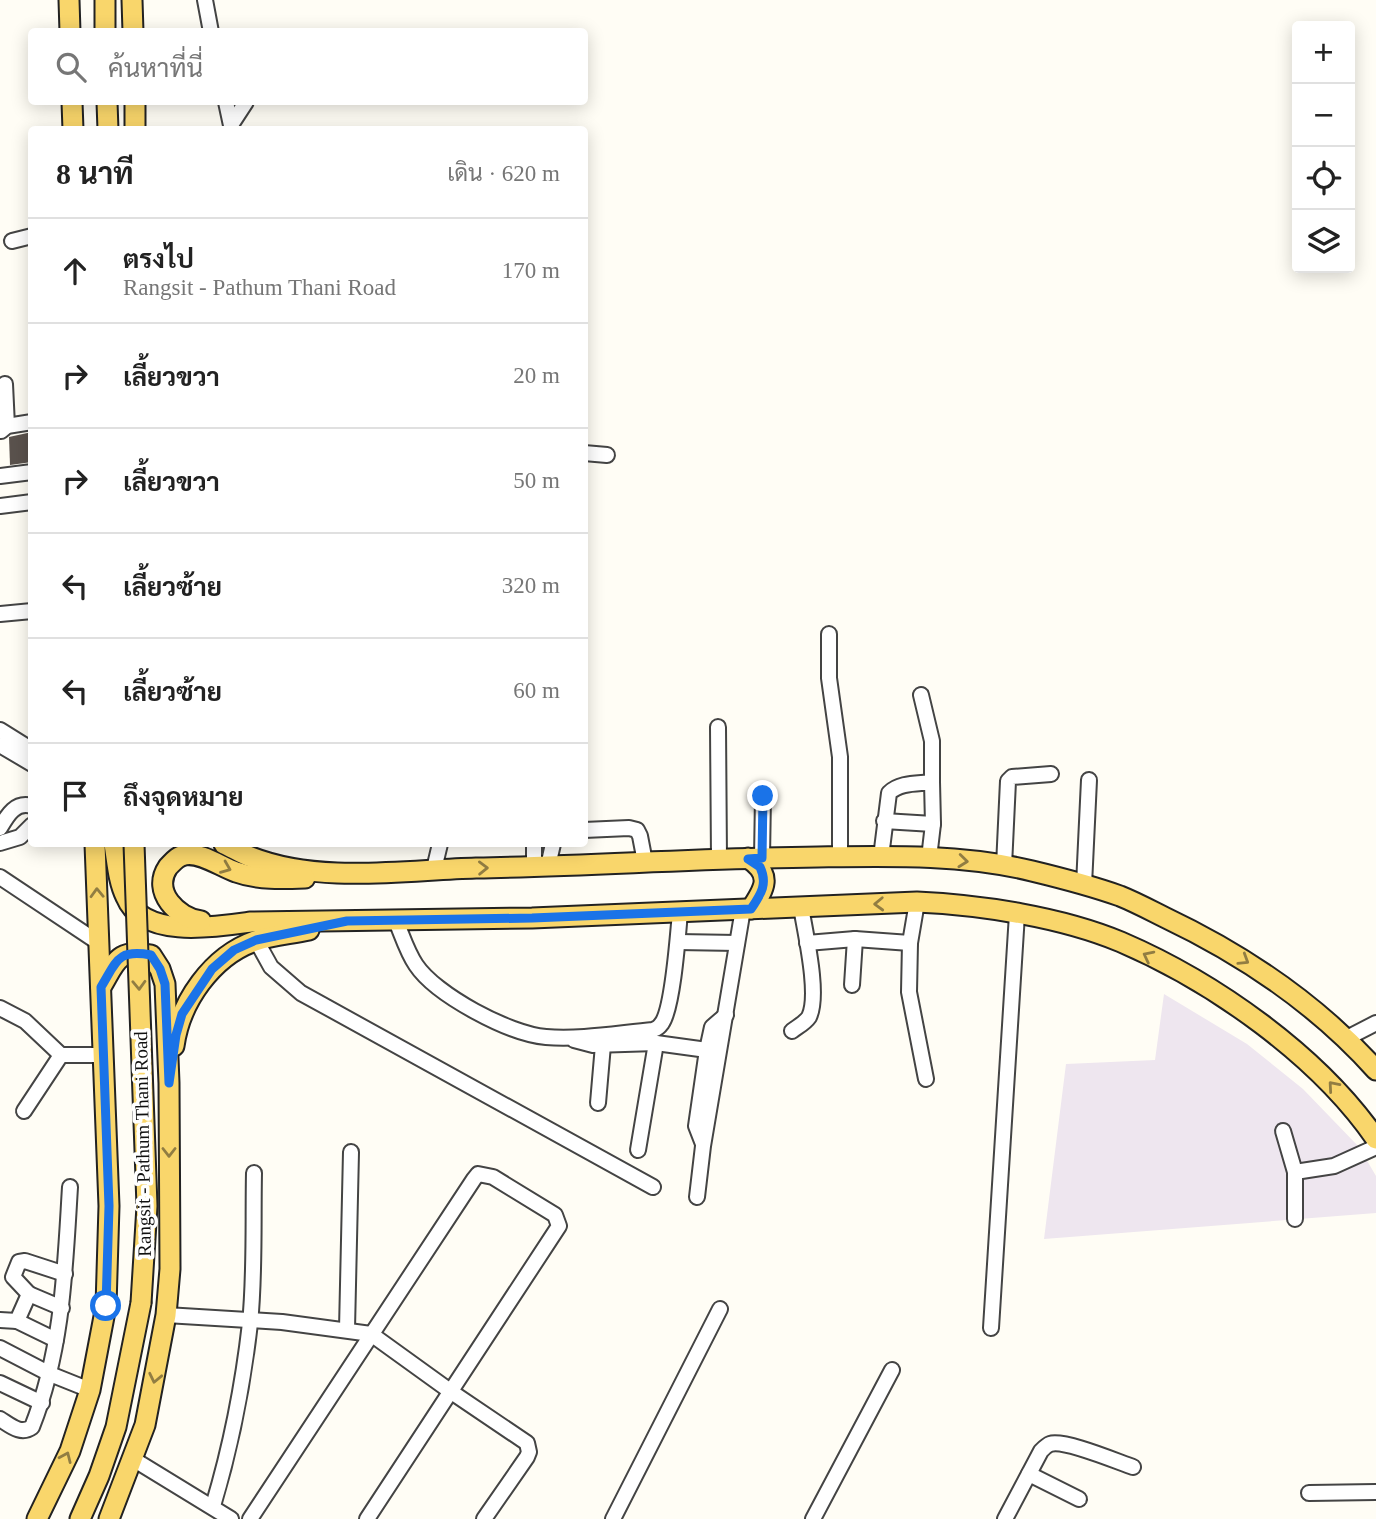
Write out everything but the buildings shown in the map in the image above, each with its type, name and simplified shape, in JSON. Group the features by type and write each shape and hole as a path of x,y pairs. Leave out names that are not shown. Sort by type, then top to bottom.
{"main road":[{"path":"69,0 70,28"},
{"path":"105,0 105,28"},
{"path":"132,0 133,28"},
{"path":"72,105 73,126"},
{"path":"107,105 107,126"},
{"path":"135,105 135,126"},
{"name":"Rangsit - Pathum Thani Road","path":"37,1519 70,1451 90,1390 106,1306 109,1206 95,847"},
{"path":"114,847 126,900 140,918 164,926 225,926 254,931 347,921 917,902 954,904 1042,918 1120,942 1200,983 1275,1034 1324,1077 1376,1139"},
{"name":"Rangsit - Pathum Thani Road","path":"80,1519 117,1427 141,1303 147,1206 134,847"},
{"path":"230,847 251,858 300,869 383,874"},
{"path":"254,931 193,920 177,912 163,889 165,872 174,859 185,855 196,856 237,872 274,879 434,869 755,858 929,858 1004,866 1031,870 1121,896 1211,939 1286,988 1347,1038 1376,1070"},
{"path":"747,909 762,893 764,875 755,858"},
{"path":"169,1083 182,1014 212,969 254,931"},
{"path":"101,987 118,958 134,952 151,955 165,984 169,1083 170,1269 162,1350 145,1425 109,1519"}],"street":[{"path":"205,0 210,28"},
{"path":"227,105 231,126"},
{"path":"232,126 244,105"},
{"path":"12,241 28,237"},
{"path":"5,384 4,429 28,423"},
{"path":"588,453 607,455"},
{"path":"0,476 28,472"},
{"path":"0,506 28,502"},
{"path":"0,614 28,611"},
{"path":"829,634 829,678 840,757 840,857"},
{"path":"921,695 932,741 933,824 929,858"},
{"path":"718,727 719,859"},
{"path":"0,730 28,748"},
{"path":"0,745 28,762"},
{"path":"1004,866 1007,781 1012,777 1051,774"},
{"path":"1083,885 1089,780"},
{"path":"881,857 887,801 894,788 932,782"},
{"path":"755,858 763,796"},
{"path":"0,828 12,811 20,805 28,806"},
{"path":"884,821 933,824"},
{"path":"0,843 20,837 28,829"},
{"path":"588,830 637,830 645,862"},
{"path":"434,869 439,847"},
{"path":"535,847 541,867"},
{"path":"541,867 551,847"},
{"path":"0,877 99,943"},
{"path":"917,902 910,943 909,992 926,1079"},
{"path":"792,1031 807,1020 810,1014 812,976 801,907"},
{"path":"697,1197 737,943 747,909"},
{"path":"396,921 415,965 427,978 460,1002 511,1029 547,1038 653,1030 659,1027 664,1021 668,1003 680,912"},
{"path":"991,1328 1017,914"},
{"path":"254,931 271,967 301,993 653,1187"},
{"path":"807,943 855,939 910,943"},
{"path":"852,985 855,939"},
{"path":"678,942 737,943"},
{"path":"0,1008 25,1021 61,1055 104,1055"},
{"path":"703,1146 696,1126 707,1050 712,1027 726,1015"},
{"path":"1347,1038 1375,1025"},
{"path":"566,1037 593,1045 656,1043 707,1050"},
{"path":"638,1150 656,1043"},
{"path":"598,1102 603,1045"},
{"path":"24,1111 61,1055"},
{"path":"1283,1131 1295,1172 1295,1219"},
{"path":"1295,1172 1334,1167 1376,1147"},
{"path":"347,1329 351,1152"},
{"path":"213,1506 226,1463 251,1320 254,1173"},
{"path":"250,1519 478,1174 492,1177 555,1215 559,1226 367,1519"},
{"path":"0,1419 20,1431 26,1431 33,1427 42,1403 62,1308 69,1187"},
{"path":"62,1308 29,1294 13,1276 13,1271 19,1262 25,1261 65,1274"},
{"path":"17,1321 29,1294"},
{"path":"614,1519 720,1309"},
{"path":"166,1315 251,1320 347,1329 371,1334 527,1443 527,1457 484,1519"},
{"path":"0,1320 17,1321 57,1340"},
{"path":"0,1348 50,1374 90,1390"},
{"path":"813,1519 892,1370"},
{"path":"0,1383 42,1403"},
{"path":"1005,1519 1041,1451 1051,1444 1083,1449 1133,1467"},
{"path":"133,1459 231,1519"},
{"path":"1029,1474 1079,1499"},
{"path":"1309,1493 1376,1492"}],"shaded area":[{"path":"1164,994 1247,1044 1303,1089 1359,1147 1376,1176 1376,1213 1044,1239 1066,1064 1155,1060"}],"route":[{"path":"106,1306 109,1206 101,987 118,958 134,952 151,955 160,969 165,984 169,1083 176,1035 182,1014 195,992 212,969 234,950 256,940 347,921 532,918 751,909 762,893 764,883 760,867 748,859 762,858 763,796"}]}
